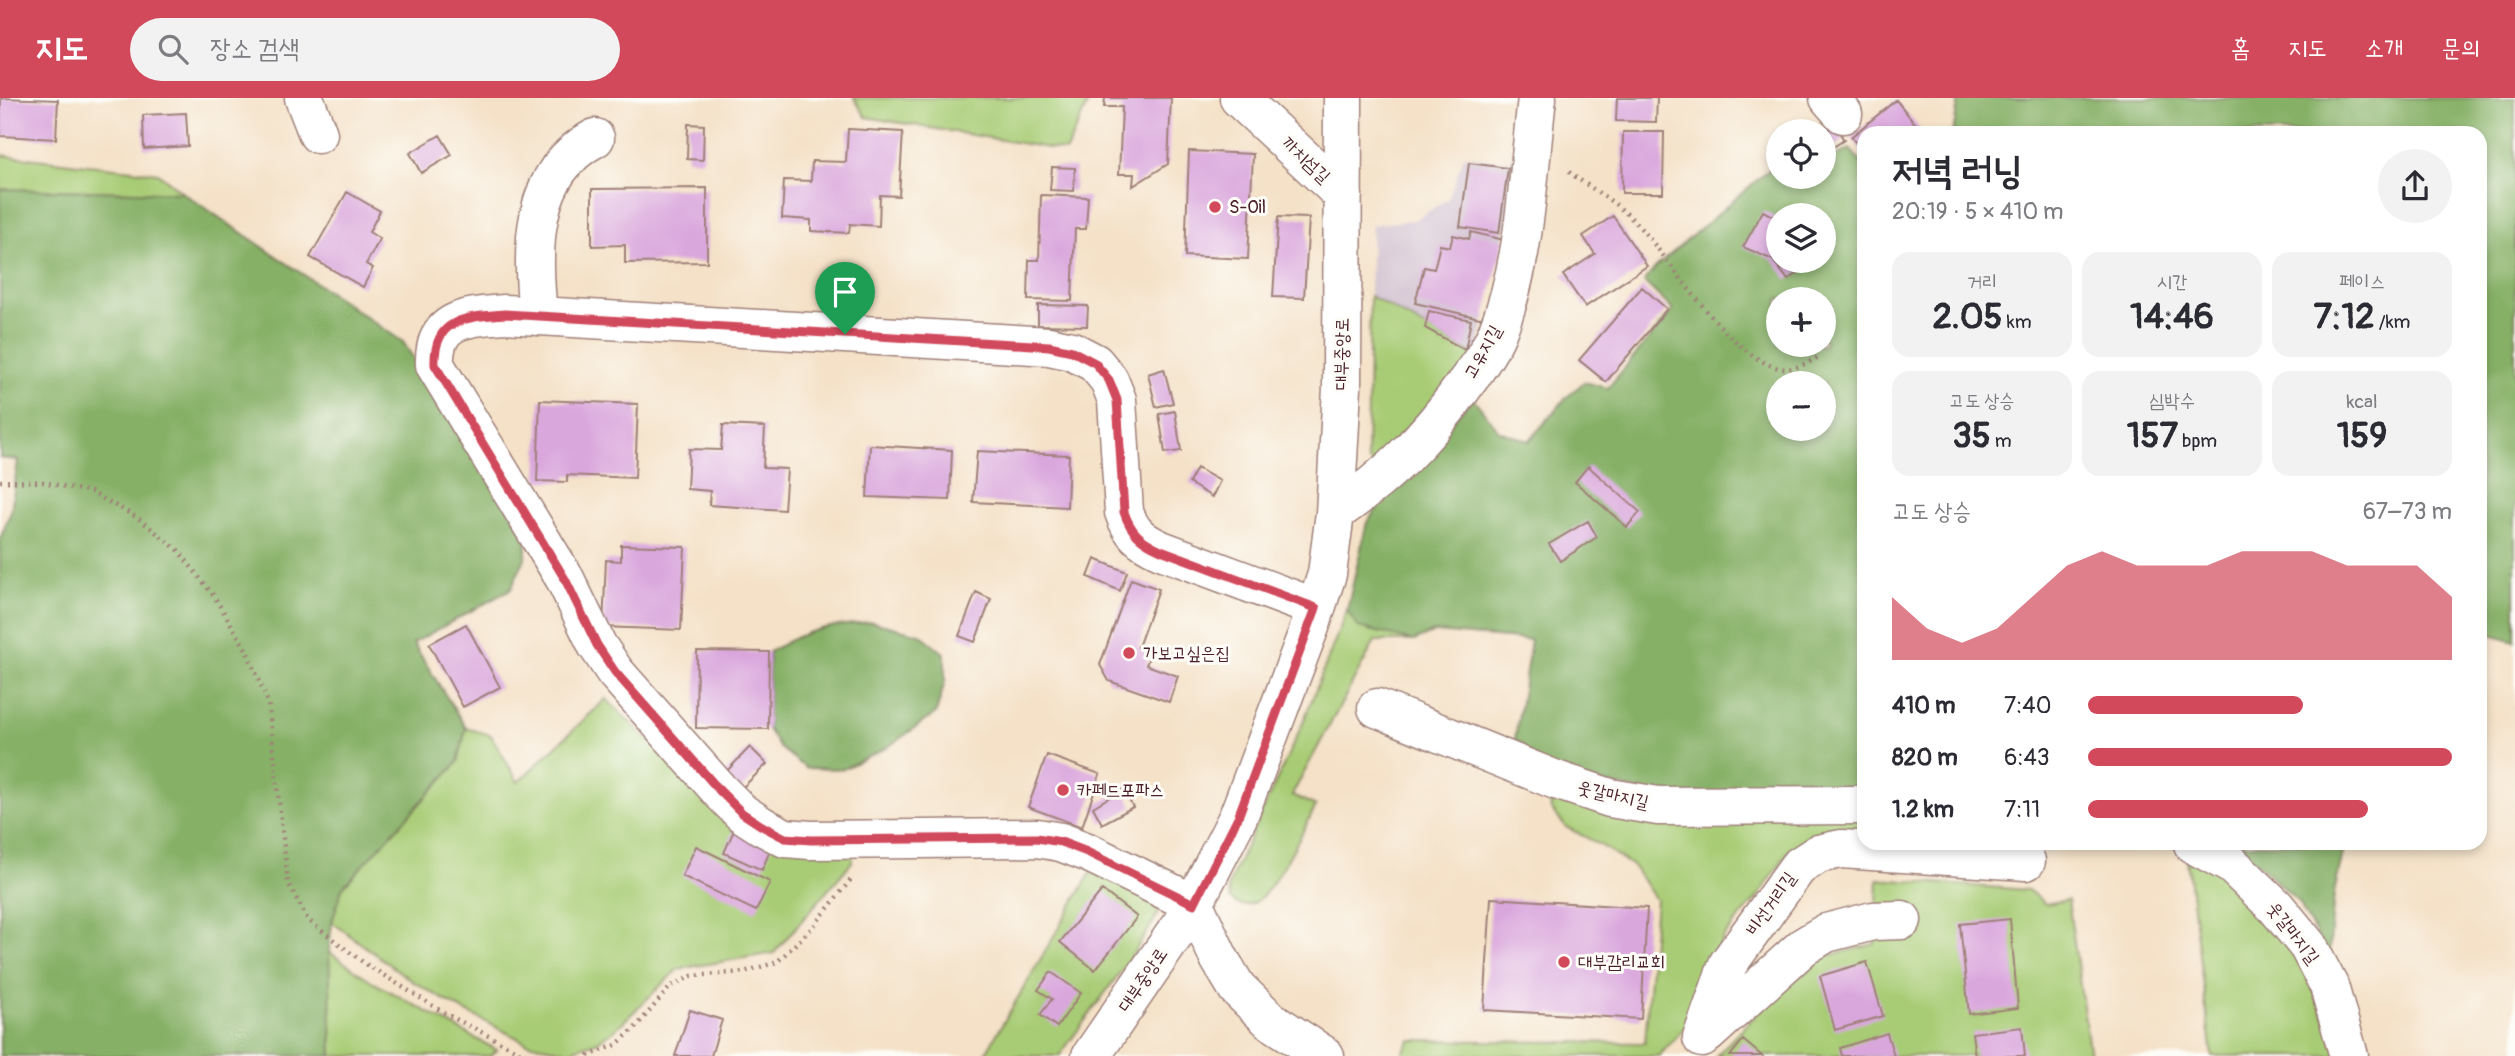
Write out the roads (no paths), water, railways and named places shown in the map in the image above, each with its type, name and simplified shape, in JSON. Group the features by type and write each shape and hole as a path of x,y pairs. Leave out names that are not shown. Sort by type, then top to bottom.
{"street":[{"path":"304,98 318,134"},
{"name":"까치섬길","path":"1239,98 1343,195"},
{"name":"대부중앙로","path":"1091,1056 1194,904 1238,817 1327,574 1335,513 1342,388 1343,98"},
{"name":"고유지길","path":"1335,513 1396,466 1437,423 1474,373 1496,334 1519,246 1537,98"},
{"path":"538,316 533,264 535,229 542,202 553,179 566,161 579,146 595,138"},
{"path":"1316,608 1142,541 1129,528 1124,512 1117,400 1109,380 1095,363 1072,351 1049,346 505,314 479,316 458,322 443,331 435,346 435,365 565,579 597,645 615,672 742,813 785,838 811,840 1010,837 1061,842 1087,852 1194,904 1219,958 1237,988 1270,1020 1325,1056"},
{"name":"웃갈마지길","path":"1377,708 1556,780 1610,798 1658,806 1857,805"},
{"name":"비선거리길","path":"1694,1047 1728,964 1798,867 1818,854 1841,849 2026,861"},
{"name":"웃갈마지길","path":"2204,850 2232,866 2276,907 2308,946 2329,986 2348,1056"},
{"name":"비선거리길","path":"1694,1047 1802,947 1826,933 1873,921 1902,920"}],"place":[{"name":"S-Oil","path":"1215,207"},
{"name":"가보고싶은집","path":"1129,653"},
{"name":"카페드포파스","path":"1063,790"},
{"name":"대부감리교회","path":"1564,962"}]}
